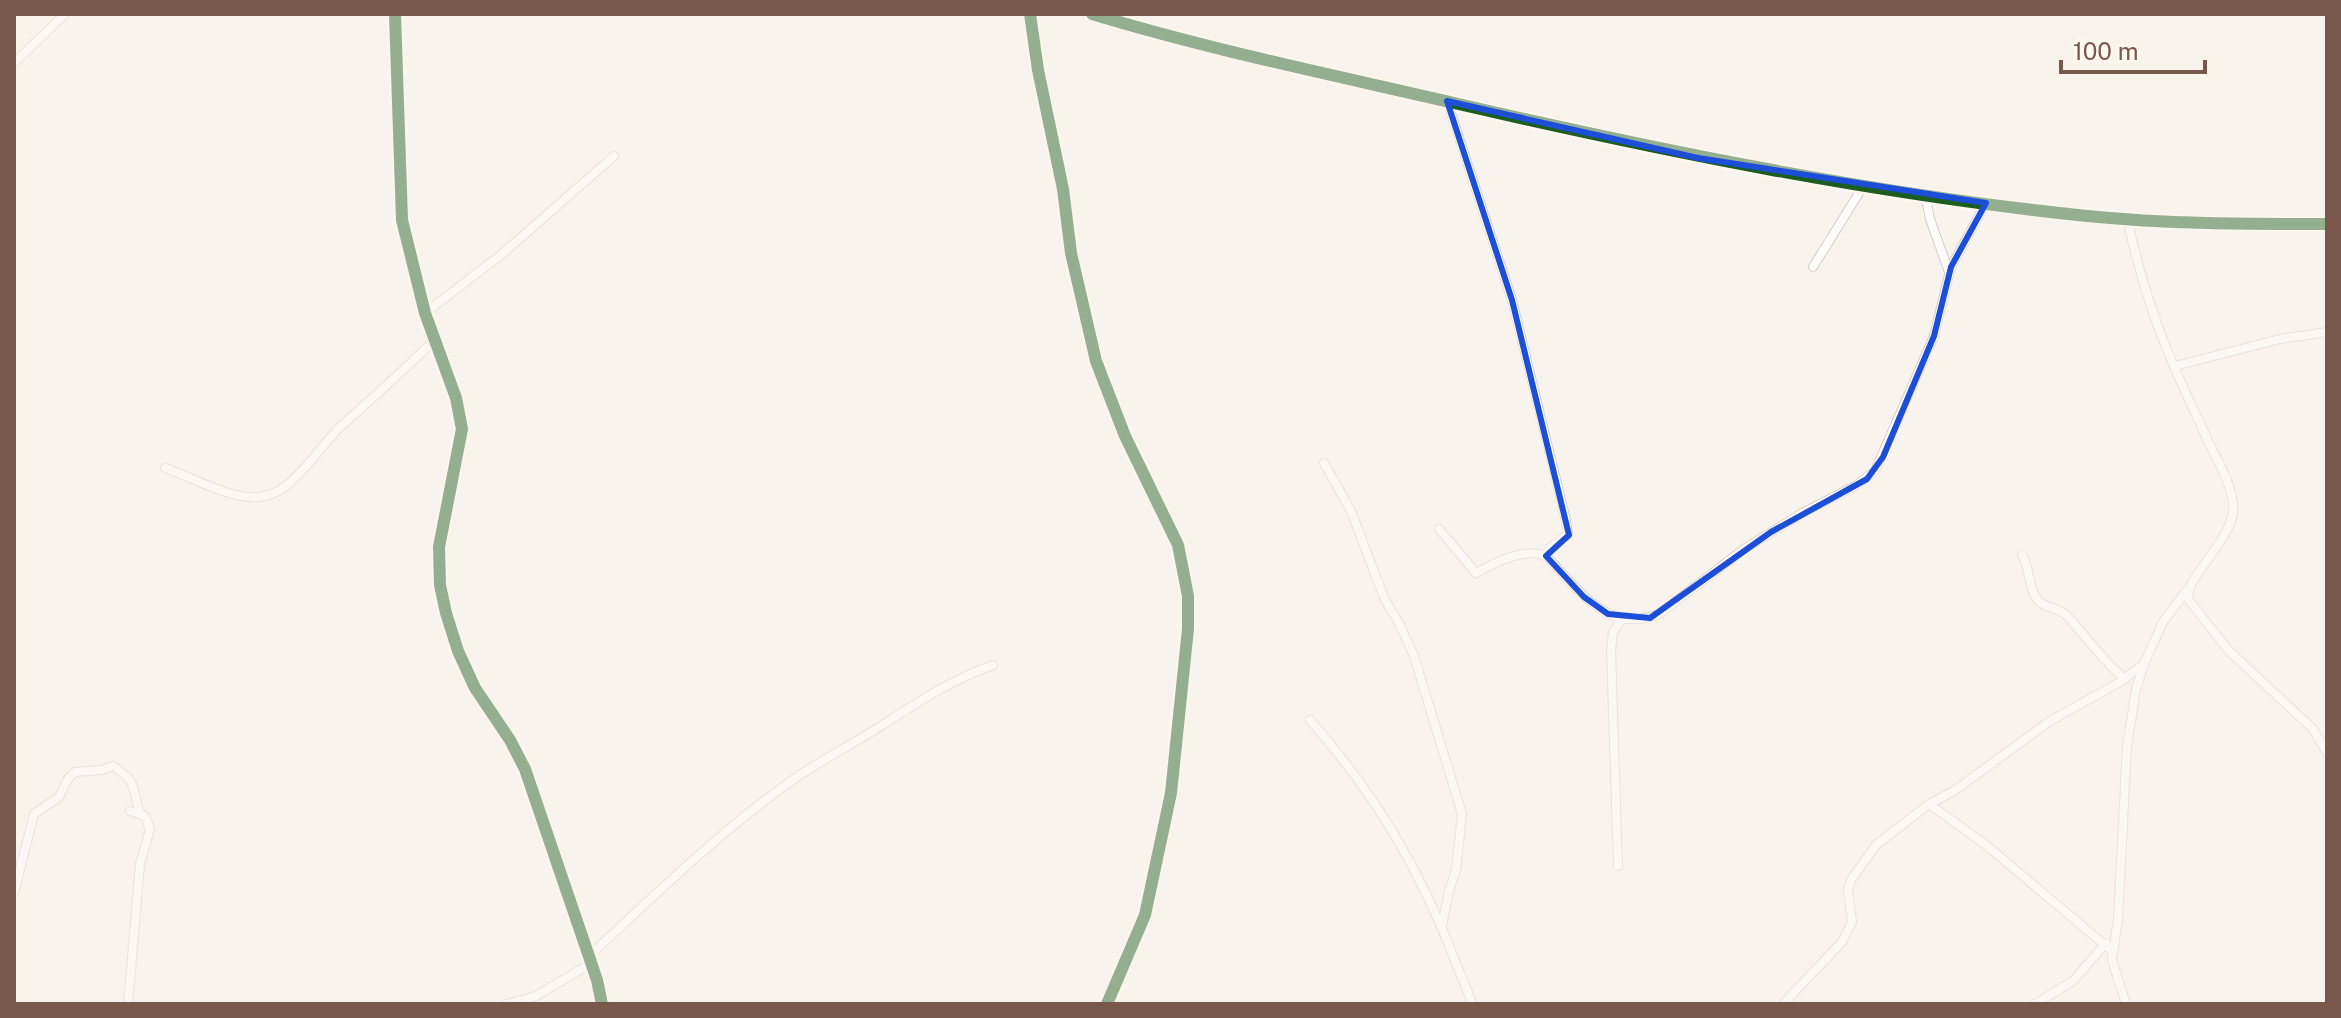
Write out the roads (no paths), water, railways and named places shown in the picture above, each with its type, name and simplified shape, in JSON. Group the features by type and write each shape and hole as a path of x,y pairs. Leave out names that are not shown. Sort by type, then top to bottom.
{"street":[{"path":"14,63 65,14"},
{"path":"395,14 402,220 425,313 460,411 462,429 439,547 440,585 458,651 475,688 510,740 525,769 602,1004"},
{"path":"1030,14 1038,70 1063,189 1071,253 1096,361 1125,436 1175,536 1188,596 1188,629 1171,793 1145,915 1107,1004"},
{"path":"1092,14 1194,44 1698,158 1986,203 2127,218 2242,224 2327,224"},
{"path":"1447,101 1512,300 1566,520 1568,534 1550,548 1546,556"},
{"path":"425,313 502,254 614,156"},
{"path":"1813,267 1864,185"},
{"path":"1925,194 1930,219 1949,273"},
{"path":"1439,529 1476,573 1495,563 1535,552 1546,556 1584,597 1608,614 1622,619 1658,615 1744,549 1804,512 1855,486 1875,471 1934,336 1949,273 1986,203"},
{"path":"2035,1004 2073,981 2108,948 2114,937 2118,920 2127,746 2136,689 2163,622 2218,544 2234,512 2226,476 2147,297 2127,218"},
{"path":"2175,366 2280,339 2327,332"},
{"path":"165,468 235,494 249,497 270,495 285,487 301,472 340,428 434,340"},
{"path":"1324,463 1351,511 1385,600 1414,656 1462,814 1456,870 1442,925"},
{"path":"2022,555 2030,568 2036,598 2041,604 2063,612 2103,659 2125,679"},
{"path":"2187,591 2189,602 2229,651 2313,729 2327,753"},
{"path":"1608,614 1613,632 1618,866"},
{"path":"1613,632 1622,619"},
{"path":"1783,1004 1848,932 1852,922 1848,889 1876,845 1929,804 1954,791 2050,721 2125,679 2144,664"},
{"path":"507,1004 536,996 583,968 737,822 828,755 962,676 993,665"},
{"path":"1310,720 1365,788 1416,871 1442,925 1472,1004"},
{"path":"14,893 34,814 59,797 75,772 113,766 133,781 135,812 145,816 150,829 140,864 128,1004"},
{"path":"1929,804 1986,845 2108,948 2126,1004"}]}
